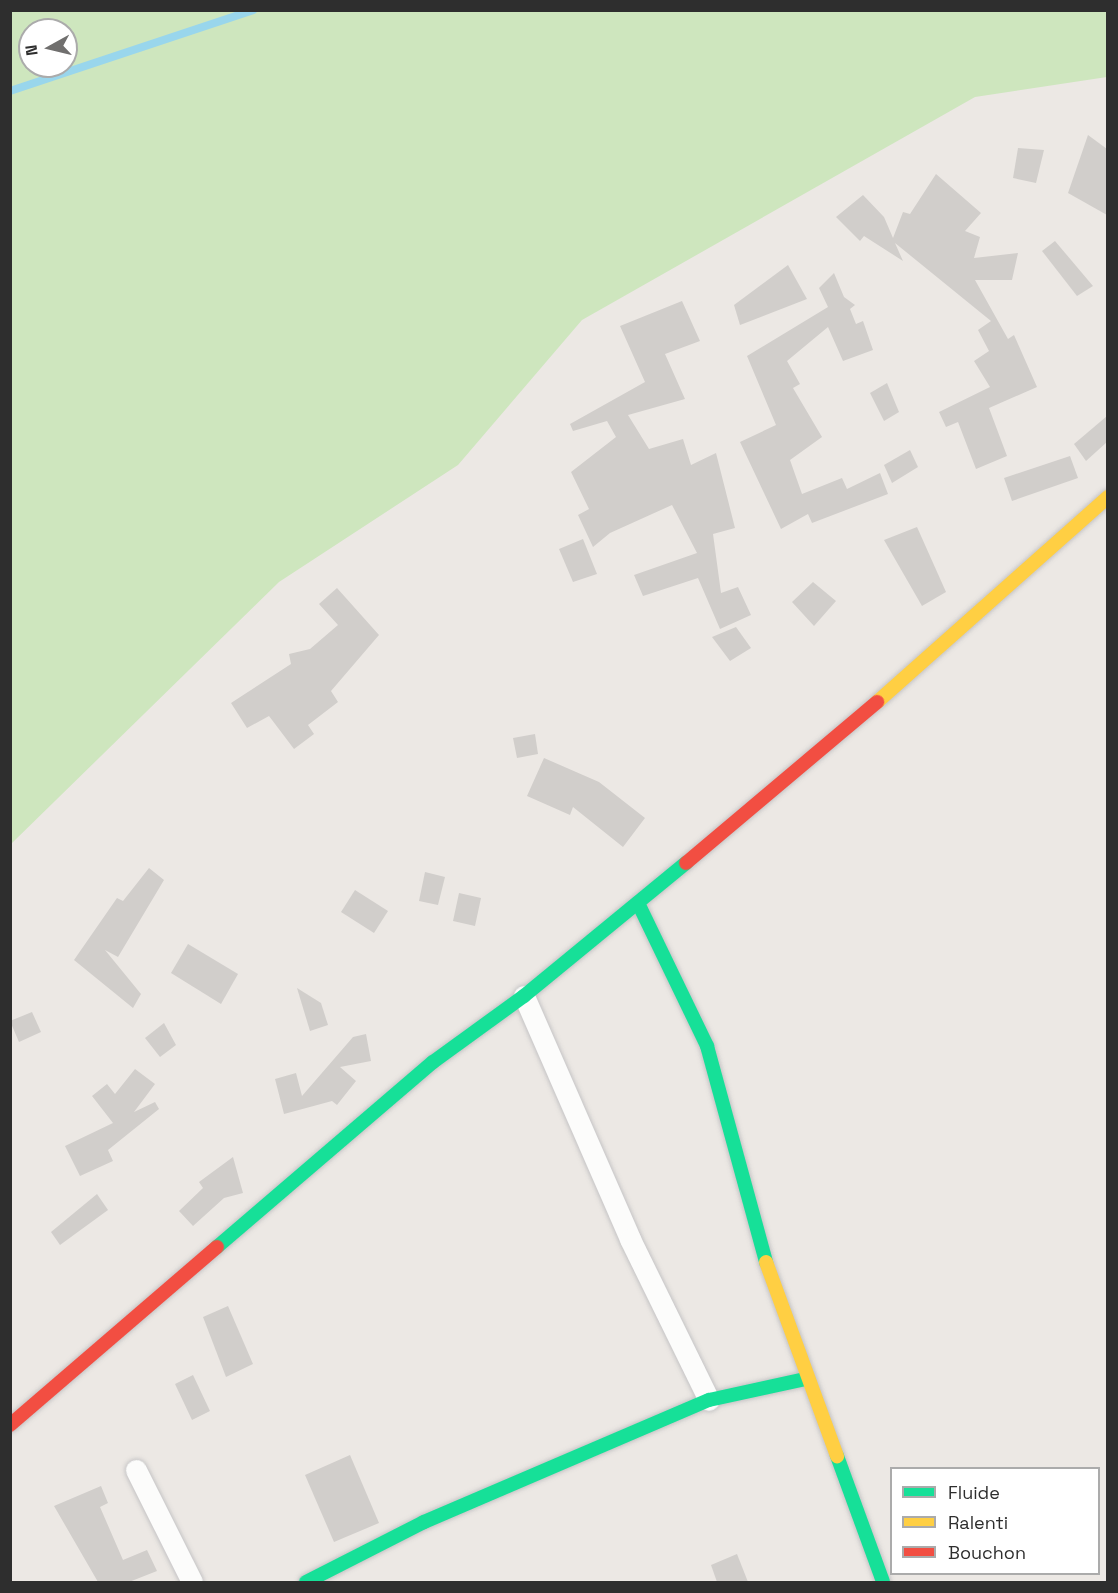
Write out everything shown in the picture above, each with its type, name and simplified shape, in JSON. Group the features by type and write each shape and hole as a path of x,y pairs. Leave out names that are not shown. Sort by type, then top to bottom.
{"street":[{"path":"10,1425 433,1062 524,996 828,746 1107,496"},
{"path":"638,903 707,1046 753,1226 805,1379 883,1582"},
{"path":"524,996 630,1239 710,1400"},
{"path":"306,1582 423,1522 710,1400 805,1379"},
{"path":"136,1470 192,1582"}],"green space":[{"path":"11,10 1107,11 1107,77 975,97 582,320 458,465 279,582 11,844"}],"building":[{"path":"1088,135 1107,149 1107,215 1068,193"},
{"path":"1018,148 1044,150 1036,183 1013,178"},
{"path":"936,174 981,213 965,231 980,237 974,258 1018,253 1012,280 975,280 1008,339 1014,335 1037,387 989,408 1007,456 976,469 958,422 946,427 939,412 990,387 974,361 989,351 978,330 991,321 895,243 903,261 864,236 860,241 836,217 863,195 884,217 893,238 903,212 910,214"},
{"path":"1055,241 1093,286 1077,296 1042,251"},
{"path":"788,265 807,299 740,325 734,305"},
{"path":"834,273 844,297 855,305 850,309 856,324 863,321 873,350 843,361 828,327 787,361 800,384 793,388 822,437 790,460 802,494 842,478 847,489 880,473 888,494 812,523 808,514 781,529 740,442 776,425 747,356 828,307 819,288"},
{"path":"682,301 700,341 665,354 685,399 628,415 649,449 683,439 691,465 716,453 735,528 713,534 721,593 738,587 751,615 720,629 698,578 643,596 634,575 697,553 672,505 610,533 593,547 578,515 589,509 571,472 616,437 607,421 573,431 570,424 645,382 620,326"},
{"path":"887,383 899,412 884,421 870,393"},
{"path":"1107,416 1107,442 1086,461 1074,444"},
{"path":"910,450 918,467 892,483 884,465"},
{"path":"1070,456 1078,478 1012,501 1004,478"},
{"path":"917,527 946,592 922,606 884,540"},
{"path":"583,539 597,574 573,582 559,549"},
{"path":"813,582 836,601 814,626 792,602"},
{"path":"337,588 379,635 331,691 338,702 308,725 314,734 294,749 269,716 247,728 231,703 291,664 289,654 310,649 338,625 319,604"},
{"path":"736,627 751,648 730,661 712,637"},
{"path":"535,734 538,754 517,758 513,738"},
{"path":"544,758 599,782 645,818 623,847 573,807 570,815 527,796"},
{"path":"149,868 164,880 118,957 105,950 141,994 133,1008 74,960 117,898 123,901"},
{"path":"425,872 445,877 438,905 419,901"},
{"path":"355,890 388,911 374,933 341,912"},
{"path":"459,893 481,898 475,926 453,921"},
{"path":"188,944 238,974 221,1004 171,973"},
{"path":"297,988 321,1003 328,1025 310,1031"},
{"path":"32,1012 41,1032 19,1042 10,1021"},
{"path":"164,1023 176,1045 160,1057 145,1038"},
{"path":"366,1034 371,1061 340,1067 356,1081 337,1105 332,1101 284,1114 275,1079 296,1073 302,1096 353,1037"},
{"path":"135,1069 155,1084 134,1112 155,1102 159,1109 108,1150 113,1161 80,1176 65,1146 113,1123 92,1096 107,1084 115,1094"},
{"path":"233,1157 243,1193 224,1198 193,1226 179,1211 203,1188 199,1182"},
{"path":"97,1194 108,1210 60,1245 51,1232"},
{"path":"228,1306 253,1364 226,1377 203,1317"},
{"path":"193,1375 210,1411 192,1420 175,1384"},
{"path":"350,1455 379,1523 334,1542 305,1475"},
{"path":"101,1486 108,1503 100,1507 123,1560 147,1550 157,1571 129,1582 98,1582 54,1506"},
{"path":"737,1554 748,1582 717,1582 711,1565"}],"waterway":[{"path":"10,91 253,10"}],"traffic: fast":[{"path":"217,1247 433,1062 524,996 686,863"},
{"path":"638,903 707,1046 766,1262"},
{"path":"306,1582 424,1522 709,1400 805,1379"},
{"path":"837,1456 883,1582"}],"traffic: slow":[{"path":"877,702 1108,497"},
{"path":"766,1262 837,1456"}],"traffic: jam":[{"path":"686,863 877,702"},
{"path":"10,1425 217,1247"}]}
